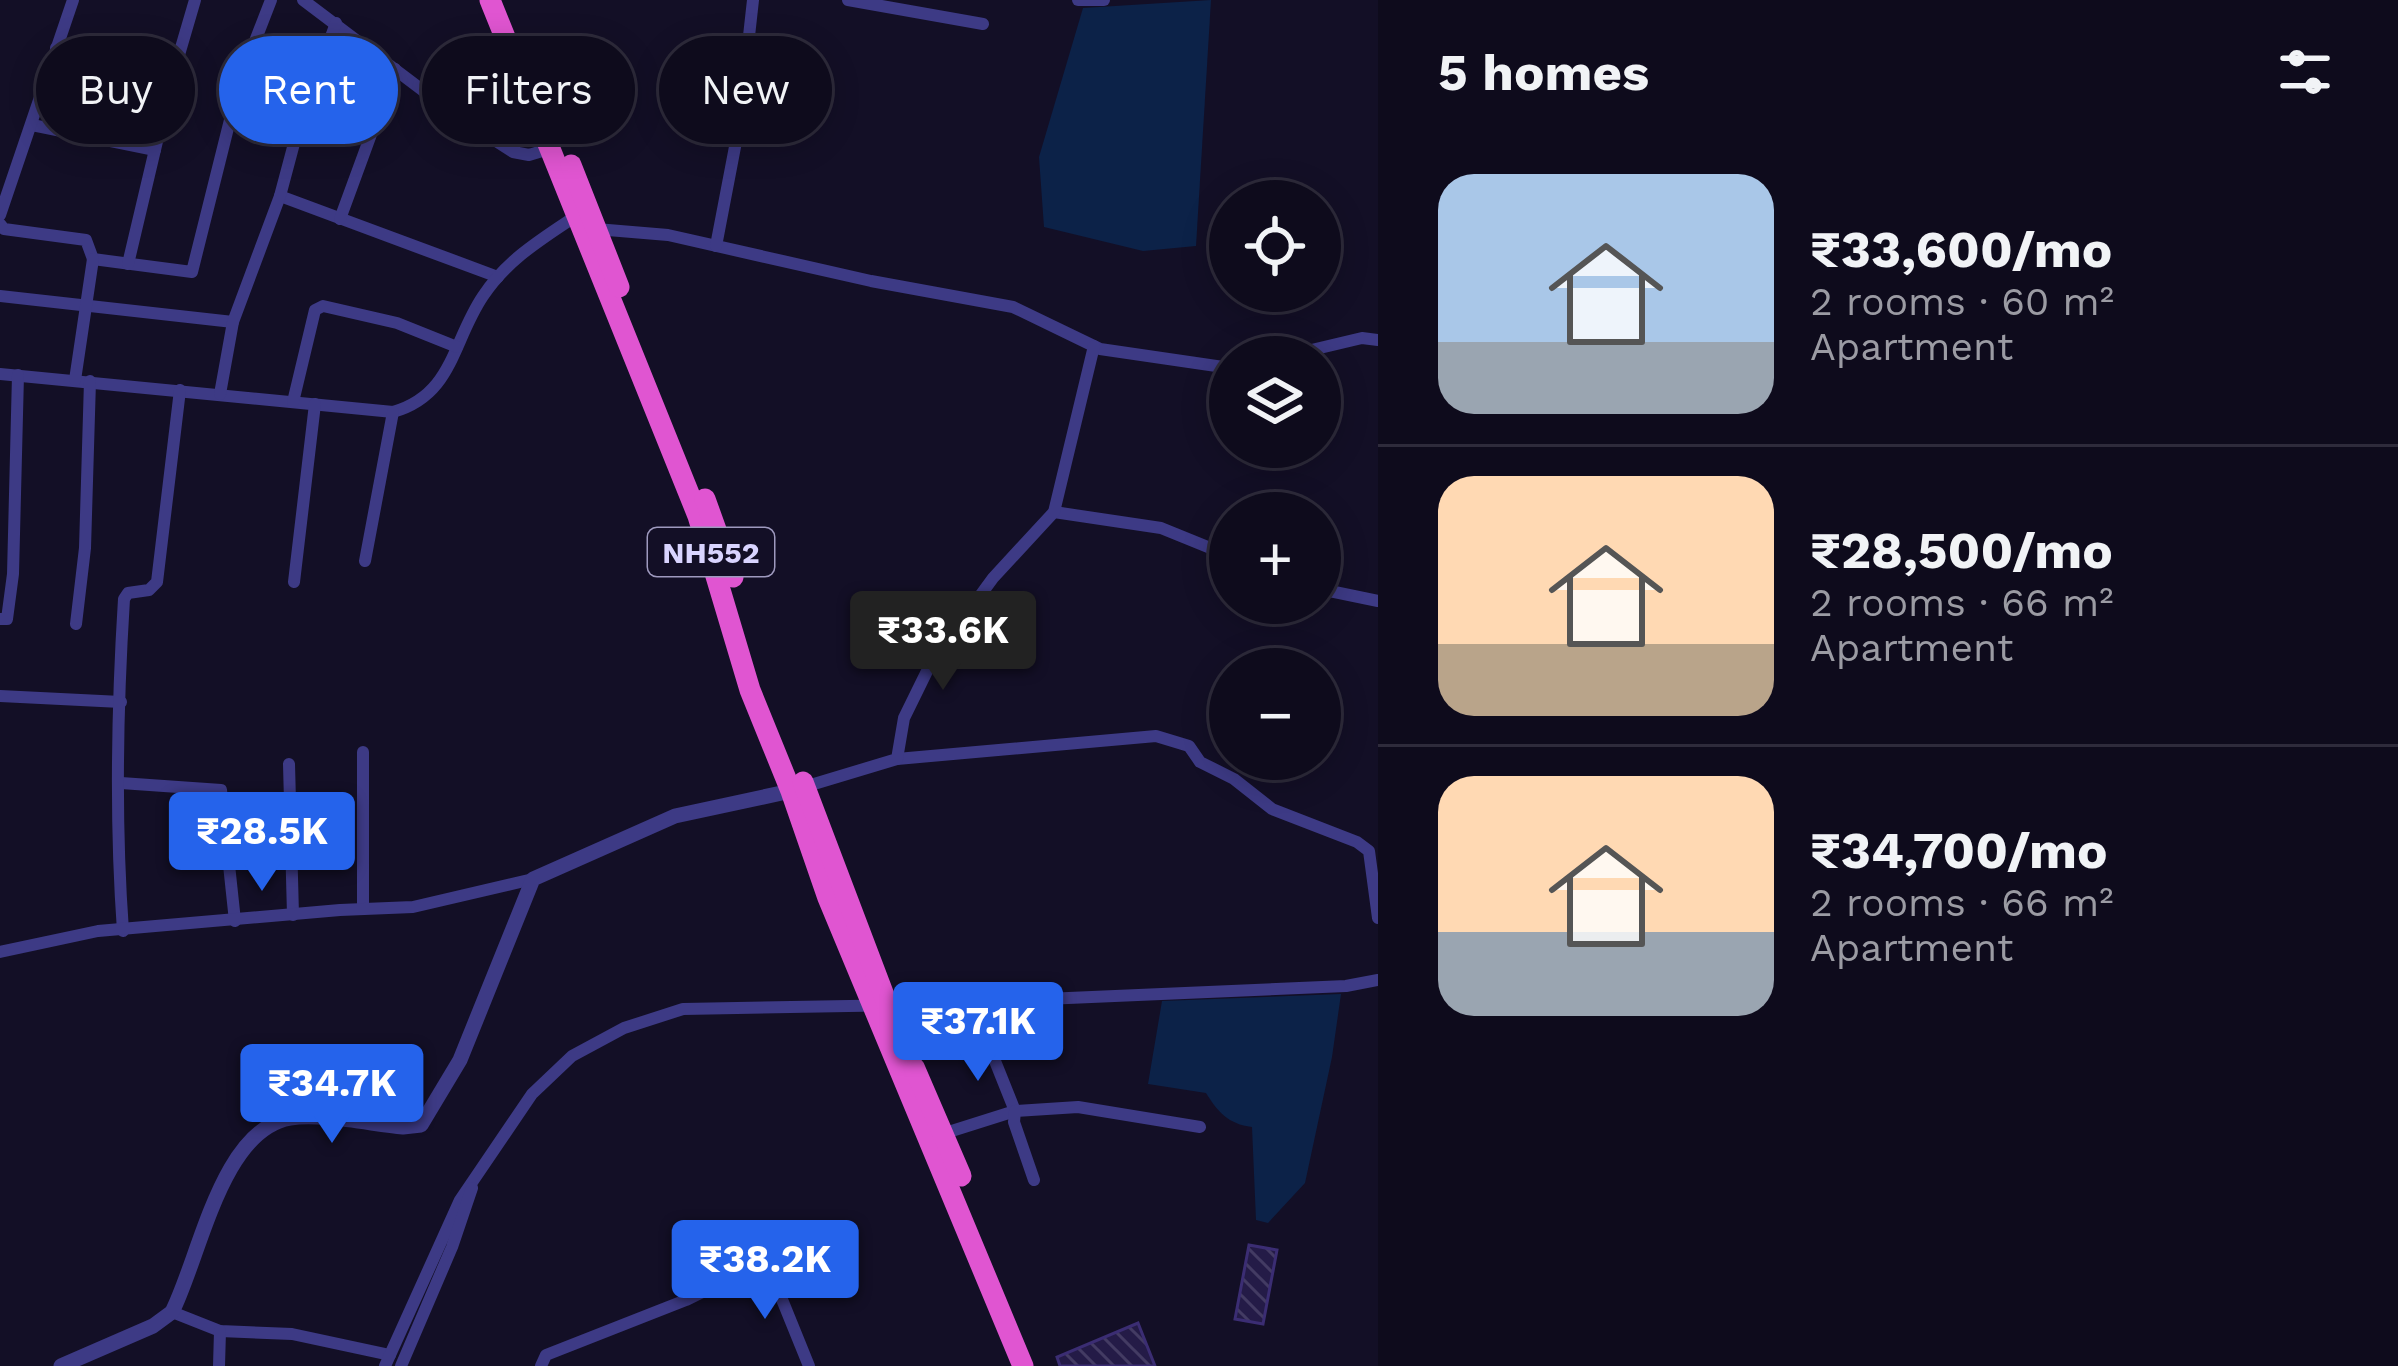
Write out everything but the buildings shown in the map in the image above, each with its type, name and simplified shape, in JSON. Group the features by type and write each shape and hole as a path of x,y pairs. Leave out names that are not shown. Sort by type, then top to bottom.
{"highway":[{"name":"NH552","path":"490,0 584,224"},
{"name":"NH552","path":"505,0 584,224 698,517 750,690 798,789 879,1006 1036,1366"},
{"name":"NH552","path":"936,1136 1023,1366"}],"street":[{"path":"60,36 73,0"},
{"path":"184,36 195,0"},
{"path":"93,259 192,272 240,80 271,0"},
{"path":"303,0 353,36"},
{"path":"716,246 739,126 753,0"},
{"path":"848,0 983,24"},
{"path":"1081,0 1104,0"},
{"path":"220,394 233,322 336,23"},
{"path":"398,71 513,152 529,155 549,149"},
{"path":"0,214 36,112"},
{"path":"32,125 155,150"},
{"path":"128,264 156,144"},
{"path":"340,219 368,144"},
{"path":"280,196 498,277"},
{"path":"0,224 4,229 86,240 93,259 75,380"},
{"path":"0,374 393,412 408,408 439,386 481,298 514,256 584,224 668,235 1013,307 1094,346 1209,365"},
{"path":"0,296 233,322"},
{"path":"293,402 315,310 323,306 397,323 457,347"},
{"path":"1341,343 1378,340"},
{"path":"897,759 904,718 931,663 993,578 1054,512 1094,346"},
{"path":"0,619 7,619 13,574 18,375"},
{"path":"76,624 85,548 90,381"},
{"path":"123,932 115,826 121,783 124,599 157,582 180,390"},
{"path":"294,582 315,404"},
{"path":"365,561 393,412"},
{"path":"1054,512 1161,528 1209,547"},
{"path":"1341,594 1378,602"},
{"path":"0,696 121,702"},
{"path":"0,952 98,931 413,907 533,879 675,816 798,789 897,759 1156,736 1189,746 1200,762 1234,779 1272,809 1369,851 1378,918"},
{"path":"363,752 363,909"},
{"path":"290,764 293,915"},
{"path":"121,783 220,790 235,921"},
{"path":"61,1366 153,1326 172,1312 227,1176 263,1126 293,1117 421,1125 460,1060 533,879"},
{"path":"172,1312 220,1330 292,1334 392,1362 460,1200 532,1094 572,1056 624,1028 683,1009 879,1006 1346,986 1378,980"},
{"path":"971,1001 1015,1111 1014,1122 1034,1180"},
{"path":"936,1136 1015,1111 1078,1107 1200,1127"},
{"path":"541,1366 546,1355 686,1300 812,1238"},
{"path":"766,1260 808,1366"},
{"path":"219,1366 220,1330"}],"water":[{"path":"1211,0 1196,246 1143,251 1044,227 1039,157 1083,8"},
{"path":"1341,994 1305,1183 1268,1223 1256,1220 1252,1127 1224,1116 1206,1093 1148,1084 1162,1001"}]}
